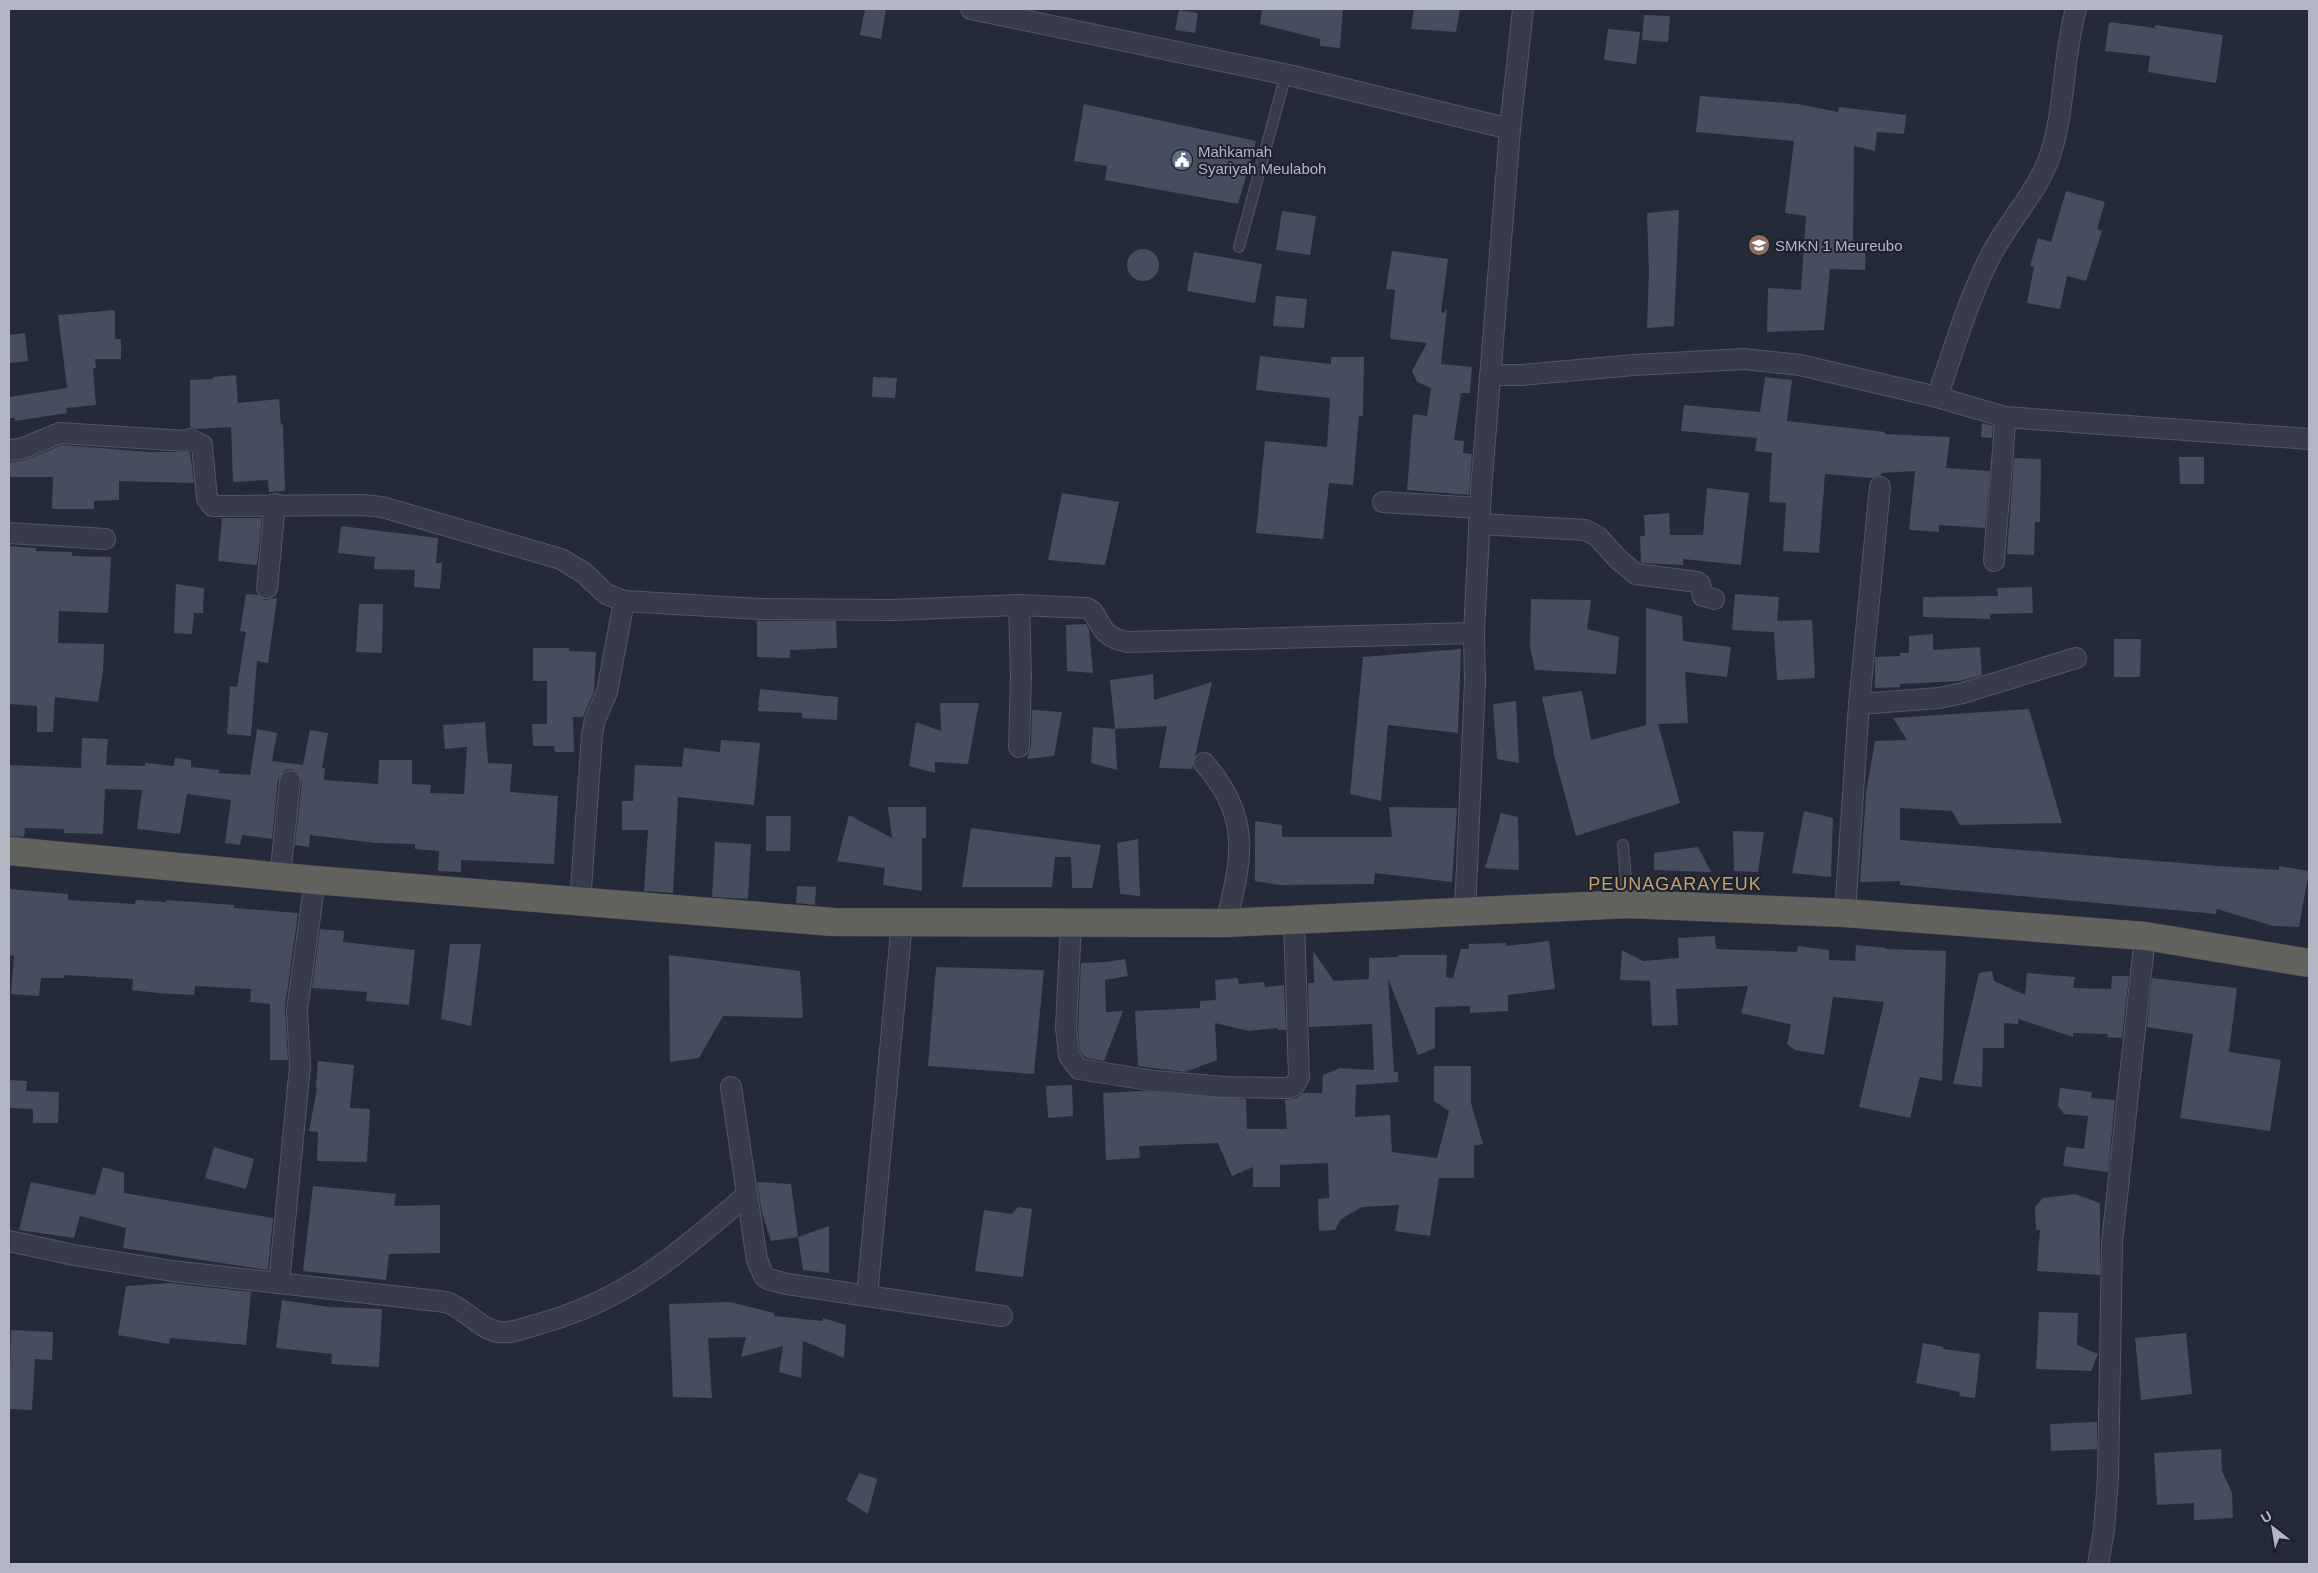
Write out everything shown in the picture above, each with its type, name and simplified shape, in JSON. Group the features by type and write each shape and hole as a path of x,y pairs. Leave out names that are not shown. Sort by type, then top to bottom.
{"highway":[{"path":"9,850 280,877 580,903 833,922 1226,923 1628,904 1845,913 2145,936 2309,962"}],"street":[{"path":"971,9 1286,74 1510,129"},
{"path":"1465,912 1475,681 1474,634 1488,520 1494,376 1510,129 1523,9"},
{"path":"1937,397 1978,282 1998,242 2037,185 2050,155 2055,140 2076,9"},
{"path":"1494,376 1744,359 1800,365 1937,397 2005,417 2309,439"},
{"path":"1994,560 1998,492 2003,471 2005,417"},
{"path":"9,450 21,449 60,433 186,441 190,439 202,445 208,502 218,507 275,504 362,504 382,507 561,558 584,573 606,594 624,601 760,609 893,610 1019,605 1089,609 1107,634 1116,640 1128,642 1474,634"},
{"path":"1845,913 1859,704 1880,487"},
{"path":"1383,502 1488,520 1591,532 1636,574 1697,582 1700,584 1703,596 1714,599"},
{"path":"267,588 275,504"},
{"path":"9,533 105,539"},
{"path":"580,903 594,720 606,692 624,601"},
{"path":"1019,605 1021,676 1019,747"},
{"path":"1859,704 1939,698 1963,693 2076,658"},
{"path":"1204,763 1225,791 1233,808 1238,828 1238,872 1226,923"},
{"path":"280,877 290,781"},
{"path":"279,1284 300,1066 297,1010 315,880"},
{"path":"1071,923 1066,1027 1069,1056 1079,1069 1155,1081 1224,1087 1290,1088 1296,1084 1299,1077 1294,921"},
{"path":"867,1296 902,922"},
{"path":"2098,1564 2104,1530 2108,1478 2112,1244 2145,936"},
{"path":"731,1087 757,1260 764,1276 768,1280 1002,1316"},
{"path":"9,1241 74,1255 172,1272 446,1302 463,1310 491,1330 507,1332 571,1315 618,1293 673,1258 747,1195"}],"lane":[{"path":"1239,247 1286,74"},
{"path":"1623,845 1628,904"}],"building":[{"path":"865,9 886,9 881,39 860,35"},
{"path":"1262,9 1343,9 1340,48 1320,46 1320,39 1260,24"},
{"path":"1414,9 1460,9 1456,32 1411,29"},
{"path":"1179,10 1198,13 1195,33 1175,30"},
{"path":"1644,15 1670,16 1668,42 1642,40"},
{"path":"2109,22 2155,28 2155,25 2223,35 2216,83 2148,72 2150,56 2105,51"},
{"path":"1608,29 1640,32 1636,64 1604,60"},
{"path":"1700,96 1798,104 1838,112 1839,107 1906,115 1904,134 1877,132 1875,151 1854,146 1853,245 1866,245 1865,270 1830,269 1824,330 1767,332 1768,288 1801,290 1806,216 1785,213 1794,141 1696,132"},
{"path":"1084,104 1256,141 1238,204 1105,180 1107,166 1074,161"},
{"path":"2066,191 2105,202 2097,229 2102,231 2086,281 2067,276 2060,309 2027,303 2034,267 2030,266 2038,238 2051,242"},
{"path":"1679,210 1674,326 1647,328 1649,272 1647,213"},
{"path":"1282,211 1316,216 1310,255 1276,250"},
{"path":"1143,249 1149,250 1154,254 1158,259 1158,271 1154,276 1149,280 1143,281 1137,280 1132,276 1128,271 1127,265 1128,259 1132,254 1137,250"},
{"path":"1392,251 1448,259 1441,312 1444,313 1447,308 1441,364 1472,367 1470,393 1461,393 1454,440 1464,441 1463,453 1472,454 1469,495 1407,490 1413,414 1427,416 1431,388 1417,382 1412,371 1427,343 1390,339 1395,290 1386,289"},
{"path":"1194,252 1262,264 1255,303 1187,291"},
{"path":"1276,296 1307,299 1304,328 1273,326"},
{"path":"115,310 115,339 121,339 121,359 95,359 96,368 93,368 96,405 66,408 67,413 15,421 15,418 9,418 9,397 67,388 58,315"},
{"path":"25,333 28,361 9,363 9,335"},
{"path":"1260,356 1331,364 1331,357 1364,357 1363,416 1359,416 1353,485 1329,483 1323,539 1256,533 1265,441 1327,447 1330,398 1256,390"},
{"path":"236,375 238,403 279,399 281,425 283,424 285,491 269,492 268,480 233,482 231,427 197,429 190,427 190,380"},
{"path":"873,377 897,378 895,398 872,397"},
{"path":"1765,377 1792,380 1787,421 1885,432 1884,434 1950,437 1946,468 1990,471 1985,528 1939,525 1939,532 1909,530 1915,471 1881,473 1881,475 1872,478 1825,474 1819,553 1783,551 1786,503 1769,502 1772,453 1755,451 1757,438 1681,431 1684,405 1760,412"},
{"path":"1982,423 1993,426 1992,438 1981,437"},
{"path":"62,445 150,452 190,452 194,483 119,481 119,500 94,501 94,509 52,509 53,477 9,477 9,462 25,460"},
{"path":"2179,457 2204,457 2204,484 2180,484"},
{"path":"2014,458 2041,459 2040,522 2035,522 2034,555 2007,554"},
{"path":"1707,488 1749,493 1741,565 1683,559 1683,565 1641,563 1640,536 1645,536 1644,515 1669,513 1670,535 1703,535"},
{"path":"1062,493 1119,502 1105,565 1048,560"},
{"path":"222,518 262,518 257,565 218,561"},
{"path":"341,526 438,538 436,563 442,563 440,589 414,587 415,570 374,569 375,557 338,553"},
{"path":"9,546 36,548 36,551 72,552 72,556 111,557 108,613 59,611 58,643 104,644 103,671 98,702 55,697 53,732 37,732 37,706 9,704"},
{"path":"176,584 204,588 203,613 194,613 192,634 174,633"},
{"path":"2032,587 2033,613 1990,614 1990,619 1923,617 1923,597 1998,596 1997,588"},
{"path":"246,594 258,595 265,600 277,598 268,663 257,661 251,736 227,734 230,686 237,687 246,632 240,631"},
{"path":"1735,594 1779,597 1777,621 1812,620 1815,678 1777,680 1774,632 1732,630"},
{"path":"1531,599 1591,600 1587,629 1619,637 1616,674 1535,670 1530,648"},
{"path":"359,604 383,604 382,653 356,652"},
{"path":"1646,608 1682,616 1683,641 1731,647 1727,677 1685,672 1688,723 1658,724 1680,803 1576,836 1553,751 1542,697 1582,691 1591,740 1646,725"},
{"path":"757,621 836,621 837,648 790,650 790,658 757,657"},
{"path":"1086,624 1089,629 1093,673 1067,671 1066,625"},
{"path":"1933,634 1933,650 1980,647 1982,675 1960,681 1900,684 1900,687 1875,688 1875,657 1900,656 1900,653 1909,653 1909,636"},
{"path":"2114,639 2141,639 2140,677 2114,677"},
{"path":"533,648 569,648 569,651 596,652 594,692 583,717 573,717 574,752 555,752 554,746 533,746 532,724 547,724 547,681 533,681"},
{"path":"1461,649 1458,733 1388,725 1381,801 1350,794 1363,657"},
{"path":"1153,674 1154,700 1212,682 1192,769 1159,768 1167,726 1115,729 1110,680"},
{"path":"760,689 838,697 837,720 802,718 802,713 758,711"},
{"path":"1516,701 1519,763 1497,759 1493,704"},
{"path":"940,703 979,703 968,764 935,762 935,773 909,766 916,722 941,731"},
{"path":"2029,709 2062,823 1960,825 1952,811 1900,808 1900,840 2218,866 2279,870 2279,866 2309,871 2299,927 2273,926 2217,909 2216,914 1900,885 1900,881 1860,882 1866,793 1875,741 1907,740 1893,718"},
{"path":"1032,710 1062,712 1054,756 1027,759 1031,747"},
{"path":"485,722 488,763 512,764 510,792 558,796 554,864 461,860 461,872 438,871 439,851 415,849 415,844 376,843 310,835 309,847 295,845 302,782 297,772 291,769 285,770 278,779 272,839 242,835 240,845 225,843 231,800 187,794 180,834 137,829 142,790 105,789 103,834 64,833 64,829 25,828 24,837 9,836 9,765 81,768 82,738 108,739 106,765 145,766 145,763 174,766 175,758 191,760 191,767 219,770 218,773 250,775 257,729 277,733 272,761 303,765 310,730 328,733 322,768 325,768 324,780 378,784 379,760 412,760 412,784 431,785 430,793 464,794 467,747 445,749 443,725"},
{"path":"1093,727 1115,729 1117,770 1091,763"},
{"path":"721,740 760,743 754,805 678,797 673,893 644,891 648,830 622,830 622,801 633,801 635,765 682,767 684,748 720,752"},
{"path":"888,807 926,807 926,838 922,838 922,891 883,885 885,868 837,861 849,815 892,838"},
{"path":"1389,807 1457,808 1452,882 1375,873 1374,884 1280,885 1255,881 1255,821 1282,825 1282,837 1392,837"},
{"path":"1804,811 1833,818 1831,877 1792,873"},
{"path":"1501,813 1518,817 1519,870 1485,868"},
{"path":"766,816 791,816 790,851 766,851"},
{"path":"971,828 1101,845 1092,888 1072,888 1071,857 1055,857 1052,887 962,887"},
{"path":"1733,831 1764,832 1758,872 1734,871"},
{"path":"1138,839 1140,896 1120,894 1117,843"},
{"path":"715,842 751,844 748,899 712,897"},
{"path":"1698,847 1711,872 1654,870 1654,853"},
{"path":"797,886 816,887 815,905 796,903"},
{"path":"9,889 68,894 68,900 135,904 136,900 166,902 167,900 234,905 234,908 298,913 285,1008 288,1060 270,1060 270,1004 250,1002 251,989 195,986 194,995 157,993 132,990 133,979 65,975 64,978 41,978 39,996 11,994 14,956 9,955"},
{"path":"320,929 344,931 343,942 415,950 409,1005 366,1001 367,992 312,988"},
{"path":"1715,936 1716,949 1797,952 1798,946 1829,950 1829,960 1855,961 1856,945 1885,949 1946,951 1942,1081 1920,1077 1910,1118 1859,1107 1884,1002 1833,997 1824,1055 1795,1050 1787,1044 1791,1025 1741,1013 1748,986 1676,989 1678,1025 1652,1026 1650,981 1620,980 1622,950 1643,961 1679,958 1678,938"},
{"path":"1549,941 1555,989 1508,995 1508,1011 1470,1013 1470,1006 1435,1007 1435,1048 1418,1055 1388,978 1394,1072 1398,1072 1398,1082 1356,1085 1355,1117 1390,1115 1392,1152 1437,1158 1449,1111 1434,1101 1434,1066 1471,1066 1471,1103 1483,1144 1474,1146 1474,1178 1439,1178 1430,1236 1395,1231 1399,1205 1362,1207 1341,1219 1335,1230 1319,1231 1318,1199 1329,1198 1328,1163 1280,1165 1280,1187 1253,1187 1253,1167 1232,1176 1218,1143 1139,1146 1140,1158 1106,1160 1103,1093 1142,1091 1246,1099 1247,1129 1287,1129 1285,1100 1297,1098 1302,1093 1322,1093 1323,1075 1340,1068 1374,1070 1372,1024 1309,1027 1308,983 1314,983 1313,951 1334,981 1369,979 1369,958 1398,957 1398,955 1447,955 1446,977 1453,978 1461,949 1469,949 1469,944 1506,943 1506,946"},
{"path":"450,944 481,944 471,1026 441,1019"},
{"path":"669,955 800,971 803,1018 723,1016 699,1058 670,1062"},
{"path":"1125,959 1128,976 1105,980 1106,1012 1123,1011 1104,1061 1086,1058 1080,1051 1078,1027 1081,963"},
{"path":"936,967 1044,970 1034,1074 928,1066"},
{"path":"1992,971 1994,981 2025,995 2027,973 2075,977 2073,988 2111,989 2112,976 2129,976 2122,1038 2107,1037 2108,1034 2073,1033 2073,1037 2018,1019 2018,1024 2004,1023 2004,1048 1983,1048 1982,1087 1953,1084 1979,973"},
{"path":"1238,978 1239,984 1264,982 1265,987 1284,985 1286,1030 1278,1030 1278,1028 1249,1031 1215,1023 1217,1060 1185,1072 1138,1066 1135,1011 1200,1008 1200,1001 1216,1000 1215,980"},
{"path":"2152,978 2237,988 2229,1052 2281,1060 2270,1131 2180,1118 2193,1034 2147,1027"},
{"path":"318,1061 354,1065 350,1108 370,1109 367,1162 317,1161 318,1132 309,1131 317,1089"},
{"path":"9,1080 27,1081 26,1091 59,1092 58,1123 33,1123 33,1109 9,1108"},
{"path":"1072,1085 1073,1116 1048,1118 1046,1086"},
{"path":"2060,1088 2092,1092 2091,1098 2115,1100 2108,1172 2063,1166 2066,1147 2084,1149 2088,1116 2064,1114 2058,1106"},
{"path":"214,1147 254,1159 246,1189 205,1178"},
{"path":"103,1167 124,1173 124,1193 273,1218 268,1270 123,1248 126,1228 80,1216 74,1238 19,1230 31,1182 95,1195"},
{"path":"757,1182 791,1184 798,1237 771,1241 762,1213"},
{"path":"313,1186 396,1194 394,1206 440,1205 440,1253 389,1254 386,1280 303,1271"},
{"path":"2075,1194 2100,1203 2100,1275 2037,1271 2040,1230 2036,1230 2035,1207 2043,1198"},
{"path":"1018,1207 1032,1209 1023,1277 975,1271 984,1210 1012,1214"},
{"path":"829,1226 829,1273 803,1270 798,1237"},
{"path":"169,1283 251,1292 246,1345 170,1338 169,1344 118,1335 126,1286"},
{"path":"282,1300 329,1307 382,1309 379,1367 331,1364 332,1354 276,1348"},
{"path":"730,1302 774,1313 774,1316 823,1321 823,1318 846,1325 844,1358 803,1341 801,1378 779,1372 783,1346 741,1357 746,1337 708,1338 712,1398 673,1397 669,1304"},
{"path":"2039,1312 2078,1313 2077,1345 2098,1354 2091,1371 2036,1369"},
{"path":"11,1330 53,1332 52,1360 35,1359 32,1410 9,1409"},
{"path":"2186,1333 2192,1394 2141,1400 2135,1338"},
{"path":"1923,1343 1944,1347 1943,1349 1980,1354 1975,1398 1959,1396 1960,1392 1916,1383"},
{"path":"2097,1422 2097,1449 2051,1451 2050,1424"},
{"path":"2221,1449 2222,1471 2232,1493 2233,1518 2194,1520 2194,1503 2157,1505 2154,1453"},
{"path":"859,1473 877,1479 868,1514 846,1500"}],"place":[{"name":"Mahkamah Syariyah Meulaboh","path":"1182,160"},
{"name":"SMKN 1 Meureubo","path":"1759,245"}],"district":[{"name":"PEUNAGARAYEUK","path":"1675,884"}]}
